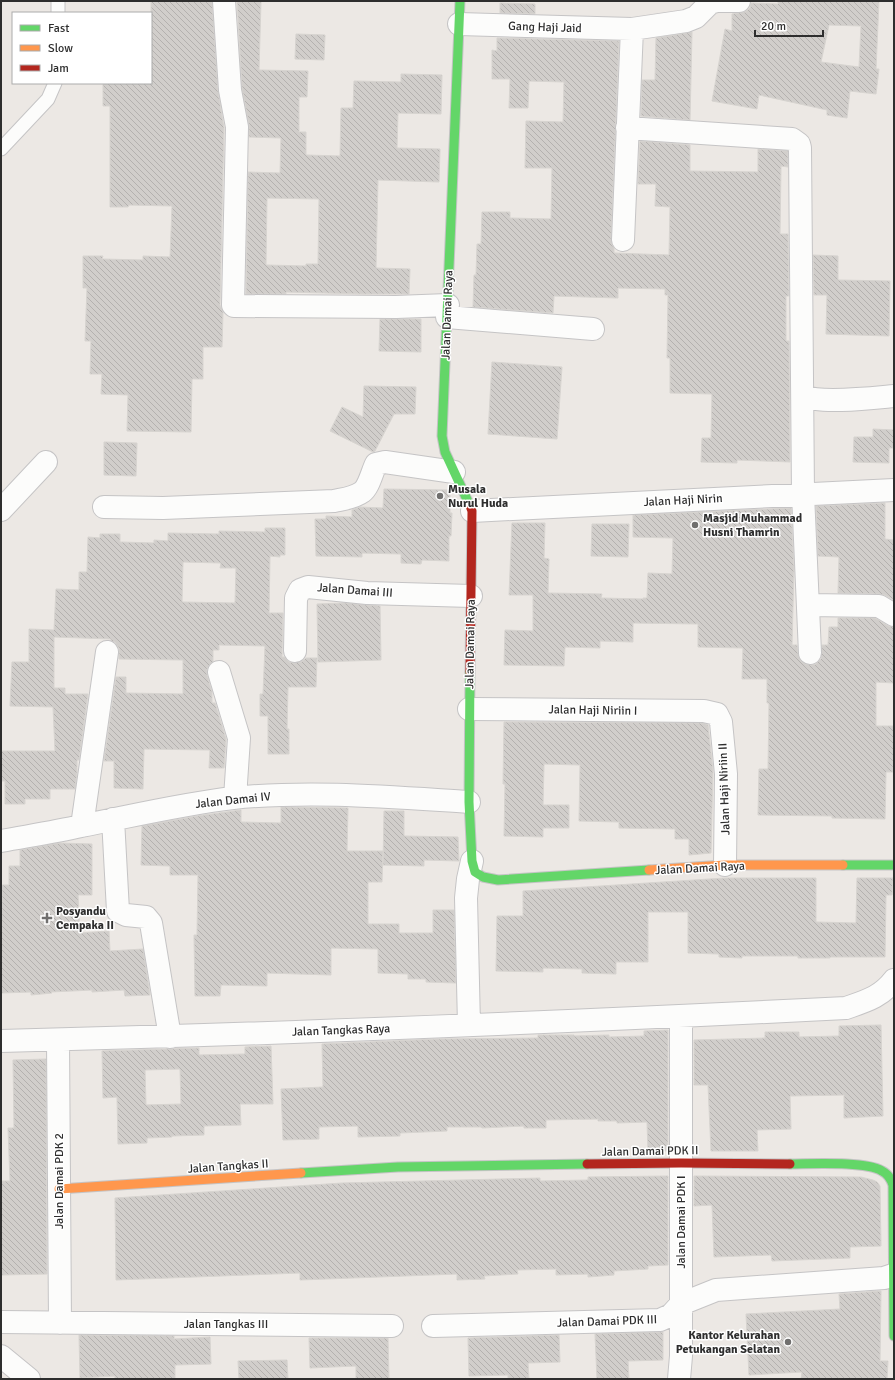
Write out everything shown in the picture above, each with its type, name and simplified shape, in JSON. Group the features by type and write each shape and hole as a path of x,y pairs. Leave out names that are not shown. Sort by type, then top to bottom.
{"street":[{"path":"224,1 230,90 237,127 234,306 381,307 447,311 593,329"},
{"name":"Jalan Damai Raya","path":"460,1 442,436 445,452 472,511 469,802 472,862 475,872 483,877 498,880 725,865 894,865"},
{"path":"717,1 739,1"},
{"name":"Gang Haji Jaid","path":"459,24 632,29 686,21 696,17 710,3 717,1"},
{"path":"623,240 632,29"},
{"path":"628,128 792,139 799,144 803,494 810,653"},
{"path":"803,396 821,400 894,396"},
{"path":"1,510 46,462"},
{"path":"104,507 163,508 334,501 363,492 376,464 386,462 454,472"},
{"name":"Jalan Haji Nirin","path":"472,511 894,490"},
{"name":"Jalan Damai III","path":"295,651 296,598 300,590 308,587 367,593 471,596"},
{"path":"808,605 879,606 894,615"},
{"path":"82,826 107,652"},
{"path":"219,672 239,738 235,798"},
{"name":"Jalan Haji Niriin I","path":"469,709 704,711 717,714"},
{"name":"Jalan Haji Niriin II","path":"717,714 720,722 726,774 725,865"},
{"name":"Jalan Damai IV","path":"1,841 194,803 235,798 279,795 349,794 469,802"},
{"path":"113,820 118,911 126,915 146,917 151,923 170,1037"},
{"path":"469,1025 466,898 472,862"},
{"path":"682,1016 846,1008 871,999 888,988 894,980"},
{"name":"Jalan Tangkas Raya","path":"1,1041 170,1037 682,1016"},
{"name":"Jalan Damai PDK I","path":"679,1379 681,1356 682,1016"},
{"name":"Jalan Damai PDK 2","path":"58,1040 60,1323"},
{"name":"Jalan Damai PDK II","path":"398,1167 681,1162 862,1165 883,1170 890,1177 893,1185"},
{"name":"Jalan Tangkas II","path":"59,1189 398,1167"},
{"path":"893,1185 894,1336"},
{"name":"Jalan Damai PDK III","path":"433,1326 660,1320 671,1315 681,1304 716,1290 884,1278 893,1275"},
{"name":"Jalan Tangkas III","path":"1,1322 392,1326"},
{"path":"1,1356 29,1379"}],"lane":[{"path":"58,1 58,12"},
{"path":"1,149 48,99 55,84"}],"building":[{"path":"151,1 212,1 218,91 224,128 220,305 223,312 222,347 203,347 203,379 192,379 191,432 127,431 128,395 101,394 102,374 90,374 91,341 85,341 87,288 83,288 83,256 103,256 102,259 143,260 143,256 170,257 172,206 129,205 128,207 110,207 110,106 103,106 103,84 152,84"},
{"path":"237,1 261,1 259,70 308,71 307,97 299,97 299,132 306,132 306,155 340,156 341,108 353,108 354,81 401,82 401,74 442,75 441,114 398,113 397,148 440,149 439,182 378,180 376,268 410,269 409,294 286,292 286,294 246,294 248,172 280,173 281,138 249,137 249,125 242,88","holes":["267,198 319,199 318,264 306,264 306,266 266,265"]},
{"path":"778,1 879,1 876,69 879,69 876,94 850,91 847,118 827,115 827,110 759,95 757,109 712,101 725,29 732,31 732,14 745,12 750,8 751,3 778,4","holes":["829,25 861,26 859,67 821,62"]},
{"path":"500,3 535,4 535,14 500,13"},
{"path":"692,32 690,120 641,116 642,80 655,80 656,38"},
{"path":"296,34 325,35 324,60 295,59"},
{"path":"497,38 619,41 611,239 614,253 669,255 670,207 655,206 656,184 638,184 640,141 690,145 690,171 758,172 758,149 788,151 788,167 781,166 780,234 788,234 789,296 786,296 786,341 789,341 790,462 737,460 737,463 701,462 702,438 711,438 712,394 670,393 670,358 667,358 668,295 665,295 665,289 618,288 618,298 554,296 553,313 473,307 477,244 481,244 482,212 510,212 510,218 551,219 552,168 525,168 526,121 563,122 564,82 529,81 528,108 509,108 510,79 492,79 492,50 497,51"},
{"path":"813,255 838,256 838,280 890,281 889,336 826,334 827,295 814,295"},
{"path":"380,319 421,319 421,352 379,351"},
{"path":"492,362 562,367 557,439 488,434"},
{"path":"364,386 416,387 415,414 394,414 375,451 373,452 330,431 342,407 363,417"},
{"path":"873,429 894,430 894,448 889,448 889,463 853,462 854,437 873,437"},
{"path":"104,442 137,443 136,476 104,475"},
{"path":"384,489 449,490 450,513 452,513 451,536 449,536 449,561 422,560 421,564 401,563 401,554 362,553 362,557 316,556 315,519 326,519 326,516 352,517 352,510 360,507 383,508"},
{"path":"885,503 885,539 894,540 894,600 885,595 879,594 838,593 839,557 818,556 816,506"},
{"path":"791,508 794,568 792,645 797,645 800,660 805,664 811,665 816,664 821,659 822,645 828,645 829,627 838,627 838,618 875,618 888,626 894,627 894,683 876,682 876,726 894,726 893,772 886,772 885,819 832,818 832,816 758,815 759,769 768,769 769,703 767,703 767,679 742,679 743,648 698,647 698,624 633,623 633,642 600,641 600,648 565,647 564,666 504,665 505,630 533,631 533,595 509,595 512,523 545,523 544,558 549,559 548,593 602,594 601,598 643,599 647,598 648,573 672,574 673,538 633,537 633,515"},
{"path":"592,524 629,524 628,557 591,556"},
{"path":"265,528 285,528 285,555 280,555 280,557 270,556 269,613 283,613 282,657 289,662 294,663 301,662 306,658 317,658 316,687 288,687 287,729 289,729 289,754 268,754 268,716 260,716 260,694 263,694 265,646 219,645 219,650 213,650 213,662 207,669 207,675 212,692 212,703 215,703 226,739 224,768 209,768 210,750 144,749 143,789 114,788 114,761 104,761 116,677 126,677 126,693 183,694 183,660 119,659 119,648 115,642 111,641 111,639 54,637 54,688 65,688 65,694 88,694 79,760 77,760 75,789 50,789 50,799 25,799 25,804 5,804 5,781 1,781 1,751 55,751 53,707 10,706 12,662 29,662 29,629 54,630 56,589 79,590 79,572 87,572 88,537 100,538 100,534 120,534 120,542 154,543 154,540 168,541 168,533 219,534 219,531 265,532","holes":["183,562 221,563 220,568 236,568 235,603 182,602"]},
{"path":"345,603 380,606 381,660 318,662 317,604"},
{"path":"504,722 703,723 708,725 713,770 711,853 689,855 689,839 675,839 675,829 619,828 619,822 579,821 580,765 544,764 543,805 569,805 569,828 543,828 543,837 504,836"},
{"path":"281,807 348,808 347,851 383,851 382,882 368,882 368,924 399,924 399,933 433,933 433,910 454,910 456,983 426,982 426,979 408,979 408,974 378,973 378,949 331,948 331,975 267,973 267,986 221,985 220,996 195,996 194,935 197,935 198,875 170,875 170,866 141,865 142,826 241,810 241,822 281,823"},
{"path":"384,811 404,811 404,836 458,837 459,861 424,860 424,866 383,865"},
{"path":"59,843 92,844 92,895 78,895 80,933 109,931 110,951 143,949 150,995 125,996 124,990 51,992 52,993 31,995 31,992 1,993 2,885 9,885 9,866 20,866 20,850"},
{"path":"725,878 816,878 816,922 856,923 857,878 893,878 892,895 886,895 885,957 798,958 798,956 742,956 742,958 719,957 719,954 688,953 688,912 648,912 648,962 616,962 616,974 582,973 582,969 543,968 543,972 496,971 497,916 523,916 523,891"},
{"path":"881,1025 883,1116 844,1118 844,1095 790,1096 791,1129 757,1130 758,1151 711,1151 708,1085 694,1085 694,1040 765,1038 765,1032 799,1032 799,1037 839,1036 839,1026"},
{"path":"668,1030 668,1151 648,1151 647,1122 617,1123 617,1121 598,1121 598,1119 546,1120 546,1128 524,1128 524,1126 482,1128 447,1127 447,1131 400,1133 400,1136 358,1137 358,1126 319,1127 319,1139 283,1140 281,1089 323,1087 322,1044 438,1039 538,1038 538,1035 609,1035 609,1037 644,1036 644,1031"},
{"path":"271,1046 273,1104 240,1104 241,1125 204,1126 204,1135 147,1138 147,1143 118,1144 117,1097 103,1098 102,1051 199,1048 199,1055 245,1054 245,1047","holes":["180,1069 181,1104 146,1105 145,1070"]},
{"path":"46,1059 47,1274 1,1275 1,1181 10,1181 8,1128 14,1128 13,1060"},
{"path":"668,1176 668,1265 648,1266 648,1269 614,1271 614,1275 588,1277 588,1274 556,1275 556,1269 517,1270 518,1274 484,1276 485,1279 457,1280 457,1274 300,1280 300,1273 116,1280 115,1198 342,1183 540,1178 540,1181 588,1180 588,1177"},
{"path":"694,1176 861,1177 873,1180 880,1186 881,1246 850,1247 850,1258 772,1261 771,1255 714,1257 712,1205 694,1206"},
{"path":"881,1291 880,1361 888,1361 887,1379 801,1379 802,1372 749,1375 746,1314 840,1309 839,1294"},
{"path":"663,1332 663,1360 628,1361 629,1379 597,1379 595,1334"},
{"path":"79,1335 174,1336 174,1339 210,1337 211,1364 175,1365 175,1379 115,1379 115,1376 80,1378"},
{"path":"559,1335 560,1362 528,1363 529,1379 508,1379 508,1375 469,1376 468,1338"},
{"path":"309,1338 388,1338 389,1379 356,1379 356,1366 310,1368"},
{"path":"287,1360 288,1379 239,1379 238,1361"}],"traffic: fast":[{"path":"460,1 442,436 445,452 470,506"},
{"path":"470,672 469,802 472,861 475,872 483,877 498,880 649,870"},
{"path":"843,865 894,865"},
{"path":"301,1173 398,1167 587,1164"},
{"path":"790,1164 851,1164 882,1171 890,1179 893,1185 894,1336"}],"traffic: slow":[{"path":"649,870 725,865 843,865"},
{"path":"59,1189 301,1173"}],"traffic: jam":[{"path":"470,506 472,511 470,672"},
{"path":"587,1164 790,1164"}],"place":[{"name":"Musala Nurul Huda","path":"440,496"},
{"name":"Masjid Muhammad Husni Thamrin","path":"695,525"},
{"name":"Posyandu Cempaka II","path":"47,918"},
{"name":"Kantor Kelurahan Petukangan Selatan","path":"788,1342"}]}
